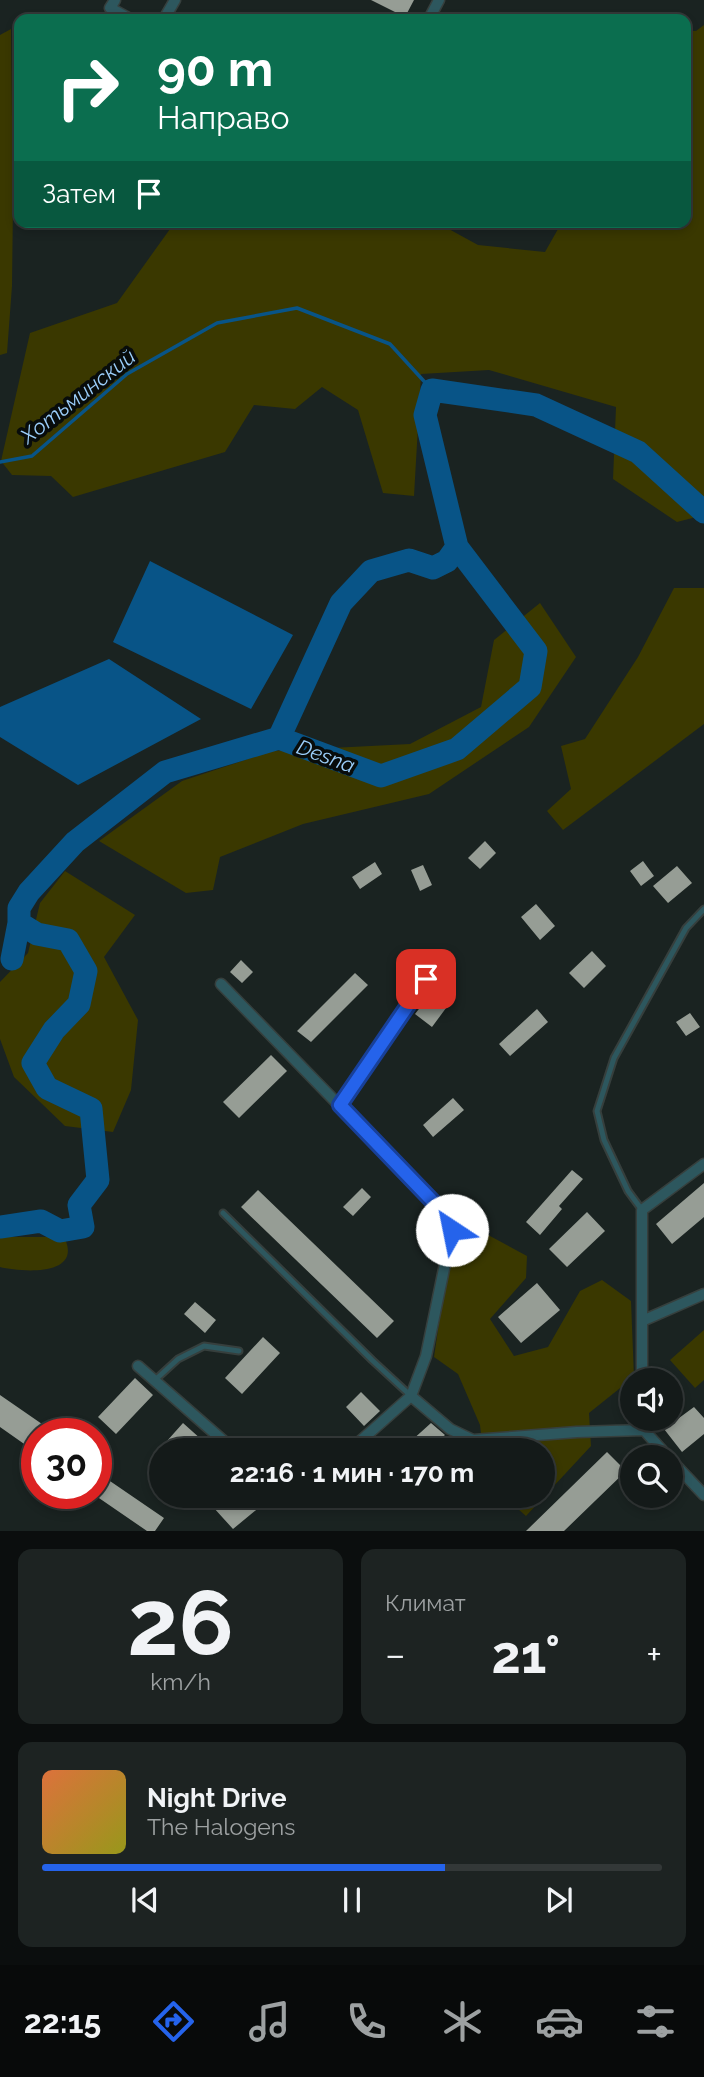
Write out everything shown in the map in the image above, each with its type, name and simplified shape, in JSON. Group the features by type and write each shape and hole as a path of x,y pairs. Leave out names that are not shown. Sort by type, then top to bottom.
{"street":[{"path":"115,0 110,8 121,14"},
{"path":"340,1105 426,979"},
{"path":"221,984 442,1211 452,1230 426,1356 411,1396 364,1438"},
{"path":"642,1368 642,1210 704,1164"},
{"path":"642,1321 704,1294"},
{"path":"138,1366 220,1438"},
{"path":"411,1396 450,1429 473,1440 620,1427"},
{"path":"649,1431 660,1445"},
{"path":"683,1472 704,1495"}],"lane":[{"path":"642,1210 628,1191 604,1140 597,1111 614,1058 686,929 704,909"},
{"path":"223,1213 411,1396"},
{"path":"155,1381 178,1359 204,1346 239,1351"}],"shaded area":[{"path":"704,25 704,515 677,522 613,479 616,407 489,370 421,374 414,496 383,493 358,410 322,387 295,409 254,405 225,452 73,497 51,476 12,475 1,461 30,333 117,303 171,228 447,228 478,245 545,252 559,228 691,228 691,31"},
{"path":"11,29 12,286 7,353 0,355 0,35"},
{"path":"674,588 704,588 704,724 563,830 547,811 571,789 561,746 585,739 638,657"},
{"path":"540,603 576,657 529,727 429,794 303,824 220,857 213,890 186,893 99,841 182,781 272,751 410,744 481,707 494,640"},
{"path":"65,871 135,915 104,957 138,1020 131,1090 113,1132 65,1126 14,1077 0,1039 0,982 28,953 40,903"},
{"path":"477,1229 527,1256 526,1278 490,1319 514,1356 548,1347 580,1291 602,1280 631,1301 634,1368 620,1368 620,1388 589,1413 591,1446 555,1485 555,1438 482,1438 480,1425 458,1374 434,1357 446,1275"},
{"path":"0,1234 9,1237 58,1237 65,1239 68,1251 65,1260 46,1269 0,1267"},
{"path":"704,1330 704,1380 695,1388 683,1375 683,1368 677,1368 670,1360"},
{"path":"517,1508 533,1508 526,1516"}],"water":[{"path":"150,561 293,635 251,709 113,642"},
{"path":"109,659 201,719 78,785 0,737 0,707"}],"building":[{"path":"371,0 414,0 407,14 399,14"},
{"path":"485,841 496,853 480,869 468,858"},
{"path":"643,861 654,876 641,886 630,871"},
{"path":"375,862 382,874 360,889 352,877"},
{"path":"423,865 432,885 420,891 411,870"},
{"path":"677,866 692,883 668,903 653,886"},
{"path":"536,904 555,926 540,940 521,917"},
{"path":"592,951 606,966 584,988 569,973"},
{"path":"241,960 253,972 242,983 230,972"},
{"path":"355,973 368,985 311,1042 297,1031"},
{"path":"432,992 449,1004 432,1027 415,1014"},
{"path":"537,1009 548,1022 510,1056 499,1044"},
{"path":"690,1013 700,1027 686,1036 676,1022"},
{"path":"271,1055 287,1071 239,1118 223,1102"},
{"path":"453,1098 464,1110 433,1137 423,1125"},
{"path":"572,1170 583,1179 559,1206 562,1209 540,1235 526,1222"},
{"path":"704,1183 704,1217 672,1244 656,1224"},
{"path":"362,1188 371,1197 353,1216 343,1207"},
{"path":"258,1190 394,1321 377,1338 241,1207"},
{"path":"587,1212 605,1231 567,1267 549,1249"},
{"path":"537,1283 560,1310 521,1343 498,1317"},
{"path":"195,1302 216,1320 205,1333 184,1314"},
{"path":"263,1337 280,1353 242,1394 225,1378"},
{"path":"135,1378 153,1395 116,1434 112,1430 112,1418 98,1417"},
{"path":"361,1392 380,1411 364,1426 346,1407"},
{"path":"0,1395 33,1418 21,1418 21,1442 0,1427"},
{"path":"694,1407 704,1418 704,1434 683,1451 683,1445 677,1445 666,1431 683,1431 683,1415"},
{"path":"183,1423 200,1438 170,1438"},
{"path":"431,1423 445,1435 442,1438 414,1438"},
{"path":"607,1452 620,1465 620,1477 564,1531 526,1531 550,1508 555,1508 555,1503"},
{"path":"112,1482 164,1518 155,1531 147,1531 112,1507"},
{"path":"214,1508 258,1508 233,1529"}],"waterway":[{"name":"Хотьминский","path":"0,462 32,456 127,374 217,323 297,308 390,344 432,390"},
{"name":"Desna","path":"0,1227 41,1221 60,1231 83,1227 79,1205 98,1180 91,1109 47,1088 33,1063 54,1030 79,1004 86,971 68,940 37,934 19,923 19,908 29,892 75,842 165,772 279,738 381,776 457,749 530,687 536,651 457,547 425,415 432,390 536,405 638,452 704,512"},
{"path":"279,738 341,603 371,571 409,560 433,568 447,561 457,547"},
{"path":"12,959 19,923"}],"route":[{"path":"426,979 340,1105 442,1211 452,1230"}]}
